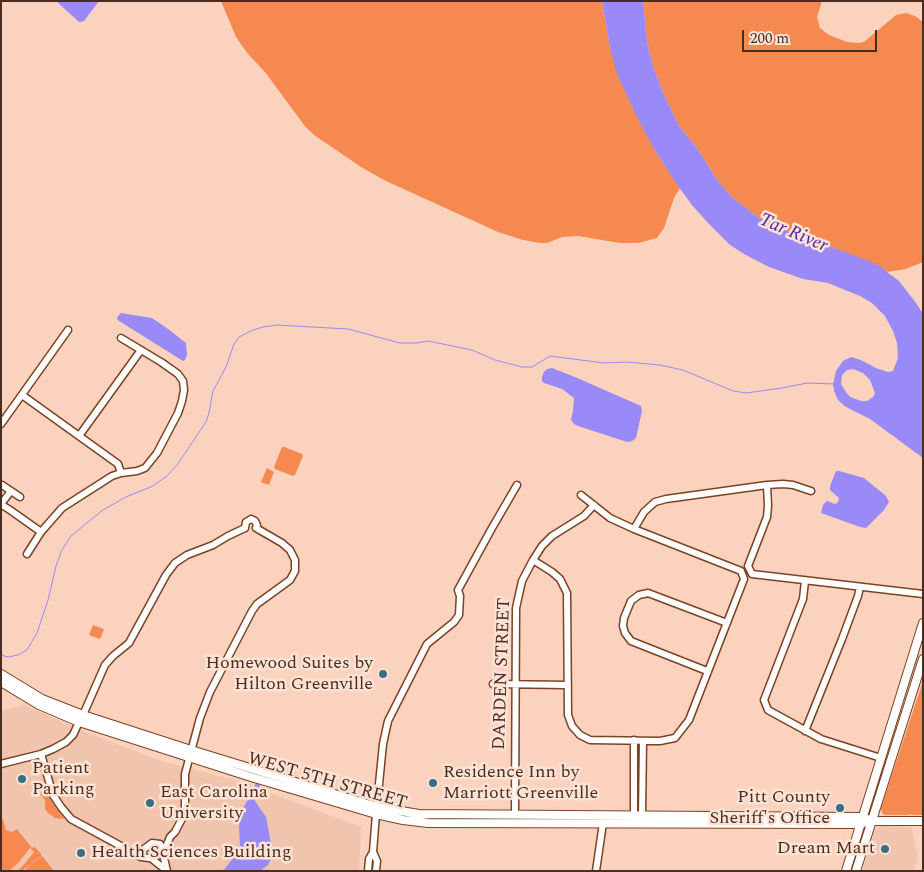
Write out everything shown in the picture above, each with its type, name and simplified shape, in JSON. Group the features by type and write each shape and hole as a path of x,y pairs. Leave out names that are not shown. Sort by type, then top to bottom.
{"main road":[{"path":"846,871 923,623"},
{"path":"856,871 923,659"},
{"name":"WEST 5TH STREET","path":"1,674 42,699 81,718"},
{"name":"WEST 5TH STREET","path":"1,682 40,705 403,820 428,823 923,821"},
{"name":"WEST 5TH STREET","path":"376,810 419,814 638,815 862,821"},
{"path":"522,822 531,819 568,818 585,815"},
{"path":"577,823 591,820 639,820 642,818 638,815"}],"street":[{"path":"1,424 68,330"},
{"path":"27,554 41,532 62,508 112,476 144,468 156,453 178,413 184,390 183,380 161,362 121,338"},
{"path":"79,436 141,350"},
{"path":"22,395 118,464 122,473"},
{"path":"634,530 644,512 655,502 666,499 783,484 811,491"},
{"path":"2,485 20,497"},
{"path":"368,871 369,859 373,852 383,744 388,721 427,644 460,615 460,596 458,590 517,485"},
{"path":"767,485 767,517 748,566 752,574 923,594"},
{"path":"11,491 1,505 41,532"},
{"path":"533,560 552,572 560,580 567,593 568,715 572,726 580,735 590,740 660,741 676,738 689,720 744,579 740,571 634,530 610,518 581,496"},
{"name":"DARDEN STREET","path":"514,814 516,608 522,581 542,546 552,536 584,516 594,505"},
{"path":"1,764 41,754 66,742 73,735 104,665 129,643 166,575 175,564 187,555 213,546 245,528 250,531 256,528 282,542 290,550 294,560 295,571 290,580 257,604 204,705 185,774 184,813 175,832 170,837 157,843 152,843 140,852 132,853"},
{"path":"805,581 803,598 764,700 768,710 821,739 882,758"},
{"path":"805,731 842,639 860,587"},
{"path":"708,671 631,641 625,633 623,626 624,618 631,601 639,595 648,592 726,623"},
{"path":"493,684 568,685"},
{"path":"634,740 638,815"},
{"path":"638,815 643,741"},
{"path":"41,754 53,795 71,819 141,857 160,858 170,837"},
{"path":"596,871 603,823"},
{"path":"157,843 162,846 166,871"},
{"path":"147,848 146,853 150,858 166,871"},
{"path":"373,852 377,861 376,871"}],"shaded area":[{"path":"221,1 602,1 610,48 654,149 680,188 674,198 664,228 657,238 638,243 620,243 578,236 562,237 547,243 540,243 498,232 386,181 361,167 314,135 304,125 265,72 248,54 236,37"},
{"path":"643,1 822,1 817,17 820,28 829,35 847,42 858,43 864,42 896,15 906,13 915,16 923,22 923,262 906,269 887,272 884,269 819,242 779,228 758,217 733,198 718,181 697,148 679,126 666,99 654,69 647,42"},
{"path":"282,447 303,456 293,476 274,467"},
{"path":"267,468 274,472 269,485 261,482"},
{"path":"93,625 104,629 100,639 89,635"},
{"path":"923,681 923,815 885,815 882,813 881,808"},
{"name":"East Carolina University","path":"24,705 88,733 161,761 235,780 361,827 359,871 1,871 1,711"},
{"path":"44,788 64,819 54,818 45,809 45,800 40,795"},
{"path":"1,819 3,819 6,830 12,832 17,829 32,848 35,847 41,854 22,871 18,871 34,852 30,848 9,871 1,871"},
{"path":"881,826 911,827 918,855 914,871 862,871 874,831"},
{"path":"42,856 54,871 24,871 29,866"}],"water":[{"path":"56,1 99,1 84,21 79,22"},
{"name":"Tar River","path":"602,1 643,1 647,42 654,69 666,99 679,126 697,148 718,181 733,198 758,217 779,228 872,262 899,281 916,303 923,314 923,458 870,419 846,407 838,400 834,391 833,384 836,371 843,361 851,357 888,372 893,371 898,358 897,343 885,316 872,303 860,296 828,283 803,279 769,267 730,245 692,205 654,149 617,74 610,48","holes":["853,369 863,373 870,380 875,393 867,401 850,397 841,384 842,375 847,370"]},
{"path":"121,313 152,318 168,329 186,343 187,355 185,360 183,361 119,321 117,319"},
{"path":"552,368 641,406 642,411 636,438 627,442 574,424 571,420 574,398 562,389 542,381 544,372"},
{"path":"836,471 864,478 886,496 889,502 884,510 866,528 821,513 823,505 827,501 835,504 838,502 839,498 830,490"},
{"path":"248,800 255,801 266,817 273,854 268,865 260,871 223,871 237,853 240,845 239,827 241,811"}],"waterway":[{"path":"1,655 8,657 18,655 27,650 37,633 62,550 71,536 103,510 126,497 153,486 168,475 177,465 206,422 213,391 226,367 234,344 239,337 253,330 277,325 348,329 400,343 428,341 472,350 495,360 522,367 532,367 550,356 604,363 626,362 660,365 683,370 733,391 746,393 807,383 834,384"},
{"path":"252,801 257,786"}],"place":[{"name":"Homewood Suites by Hilton Greenville","path":"383,674"},
{"name":"Patient Parking","path":"22,779"},
{"name":"Residence Inn by Marriott Greenville","path":"433,783"},
{"name":"East Carolina University","path":"150,803"},
{"name":"Pitt County Sheriff's Office","path":"840,808"},
{"name":"Dream Mart","path":"885,849"},
{"name":"Health Sciences Building","path":"81,853"}]}
